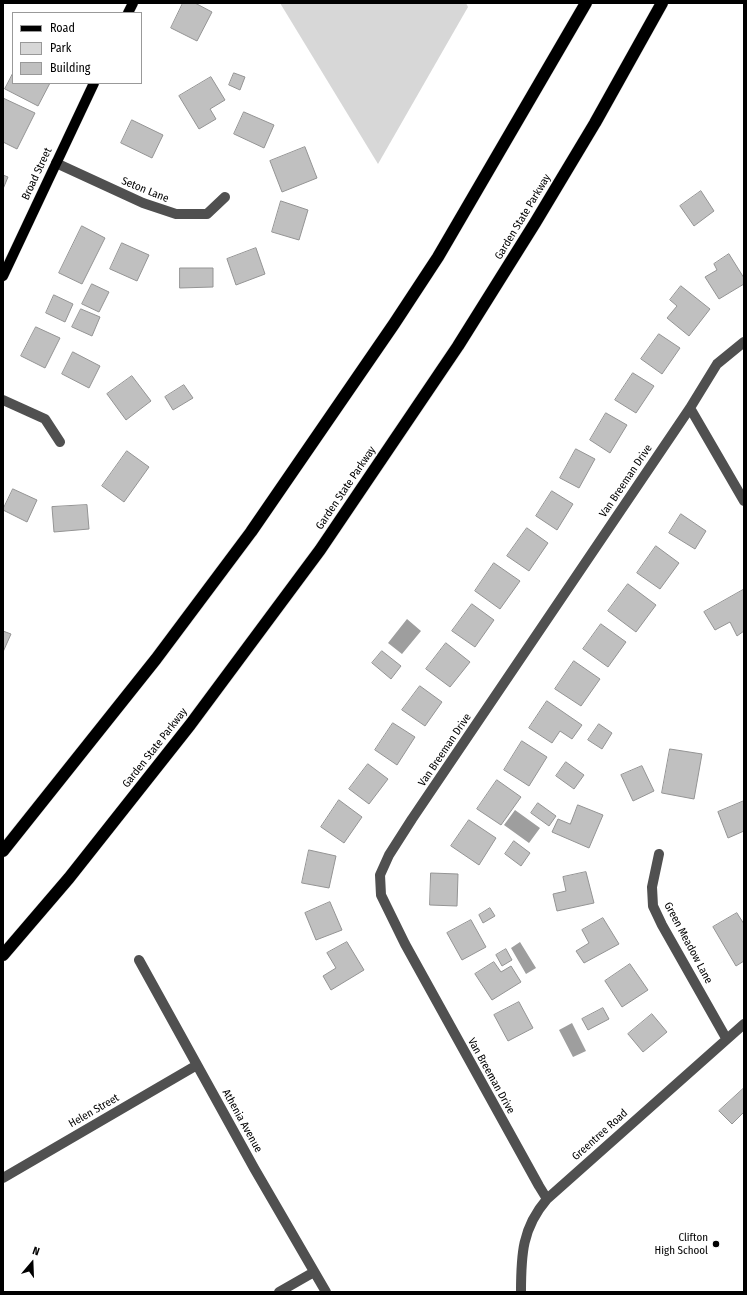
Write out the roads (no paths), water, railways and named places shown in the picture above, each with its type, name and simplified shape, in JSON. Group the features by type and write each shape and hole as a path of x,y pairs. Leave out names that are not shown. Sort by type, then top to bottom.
{"highway":[{"path":"3,851 156,659 251,532 438,257 586,3"},
{"name":"Garden State Parkway","path":"3,955 70,878 176,743 320,550 458,346 535,223 662,3"}],"main road":[{"path":"128,12 133,3"},
{"name":"Broad Street","path":"3,276 94,84"}],"street":[{"name":"Seton Lane","path":"56,163 143,203 176,214 207,214 225,198"},
{"name":"Van Breeman Drive","path":"547,1199 405,944 381,895 380,874 389,855 412,819 690,408 717,364 744,342"},
{"path":"3,400 45,419 60,442"},
{"path":"690,408 744,500"},
{"name":"Green Meadow Lane","path":"659,854 652,887 653,906 662,925 726,1038"},
{"name":"Athenia Avenue","path":"139,960 326,1292"},
{"name":"Greentree Road","path":"521,1292 521,1259 523,1244 536,1212 547,1199 726,1038 744,1024"},
{"name":"Helen Street","path":"3,1178 197,1065"},
{"path":"279,1292 314,1272"}],"place":[{"name":"Clifton High School","path":"716,1244"}]}
